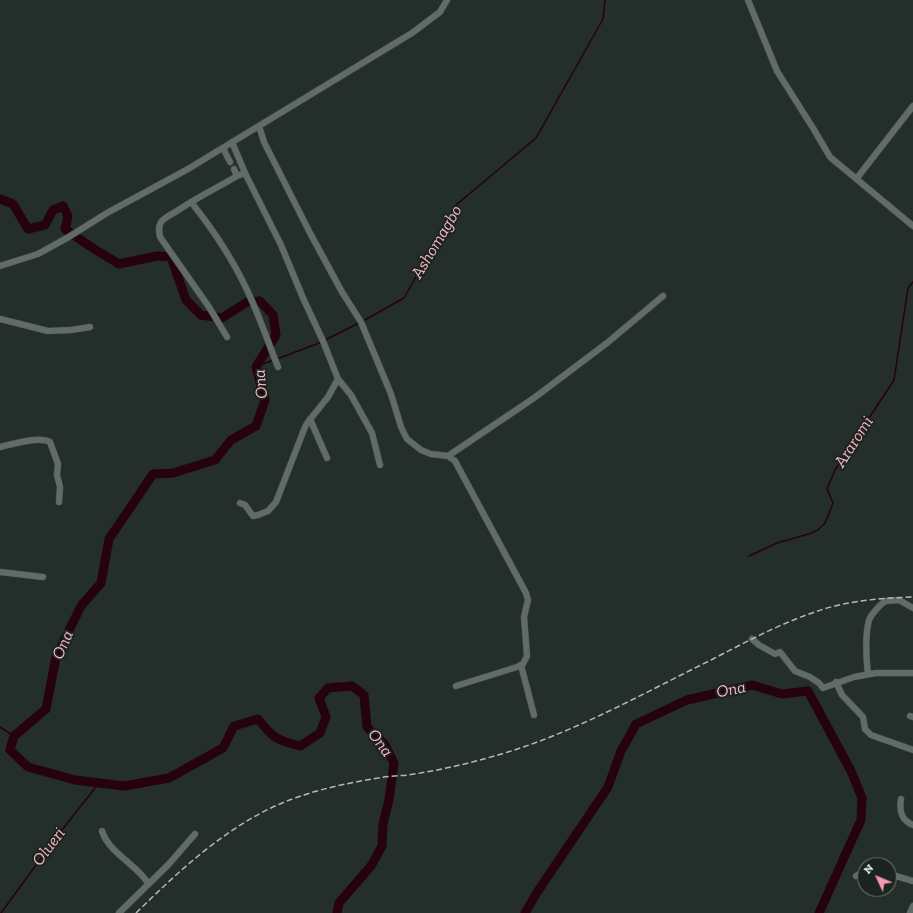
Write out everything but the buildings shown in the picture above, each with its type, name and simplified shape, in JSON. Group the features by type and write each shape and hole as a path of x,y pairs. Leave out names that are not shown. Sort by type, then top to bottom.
{"street":[{"path":"0,266 38,254 223,148 412,33 440,12 447,0"},
{"path":"748,0 769,55 786,86 830,157 913,226"},
{"path":"857,178 913,106"},
{"path":"259,126 264,142 306,226 336,281 361,322 391,394 400,427 407,439 421,450 431,454 448,456 455,461 527,596 527,606 524,617 527,656 525,662 521,665 456,686"},
{"path":"232,142 245,173 281,245 338,378 351,395 372,433 380,465"},
{"path":"223,148 230,162"},
{"path":"234,169 237,176"},
{"path":"226,337 209,307 160,237 159,226 161,222 191,202 245,173"},
{"path":"191,202 208,223 248,291 278,367"},
{"path":"448,456 534,398 607,343 663,296"},
{"path":"0,318 48,331 90,328"},
{"path":"240,503 245,505 253,516 263,514 272,507 280,494 305,427 328,397 338,378"},
{"path":"310,419 327,458"},
{"path":"0,447 28,441 46,440 50,442 58,464 57,475 60,487 59,502"},
{"path":"0,572 43,577"},
{"path":"868,674 868,628 872,616 886,601 899,600 913,608"},
{"path":"752,639 759,645 775,654 780,652 795,670 819,682 823,688 836,682 868,674 884,672 913,673"},
{"path":"521,665 534,715"},
{"path":"836,682 842,695 864,717 865,729 871,735 913,750"},
{"path":"901,799 900,807 903,818 905,821 913,825"},
{"path":"102,830 104,837 111,846 143,876 148,883"},
{"path":"119,913 168,864 195,834"},
{"path":"897,876 913,881"},
{"path":"910,913 913,906"}],"waterway":[{"name":"Ashomagbo","path":"363,321 404,298 456,205 536,138 603,19 605,0"},
{"name":"Ona","path":"0,199 13,204 28,229 45,225 53,210 63,206 68,216 65,229 119,264 157,256 171,257 186,300 201,315 222,318 247,302 260,301 273,315 276,335 256,367 265,400 256,426 231,440 215,460 173,473 153,474 109,539 101,583 81,606 56,657 46,709 14,736 10,750 28,767 75,780 124,786 169,778 223,748 234,726 258,719 280,740 300,746 320,733 326,717 319,698 328,688 352,686 364,695 367,727 385,745 394,763 389,800 383,824 382,846 371,866 339,903 337,913"},
{"name":"Araromi","path":"749,556 777,543 809,534 818,530 825,523 833,503 827,489 835,470 894,380 908,288 913,282"},
{"name":"Ashomagbo","path":"325,340 359,323"},
{"name":"Ashomagbo","path":"277,359 322,342"},
{"name":"Ashomagbo","path":"256,367 273,360"},
{"name":"Ona","path":"525,913 536,894 608,787 621,751 636,724 687,700 752,685 782,694 808,691 851,771 862,798 861,820 819,913"},
{"path":"0,727 14,736"},
{"name":"Olueri","path":"1,913 58,835 99,783"}],"railway":[{"path":"136,913 167,883 216,842 252,818 284,802 337,786 382,777 433,771 508,752 586,722 761,635 799,618 824,609 849,603 875,599 913,597"}]}
